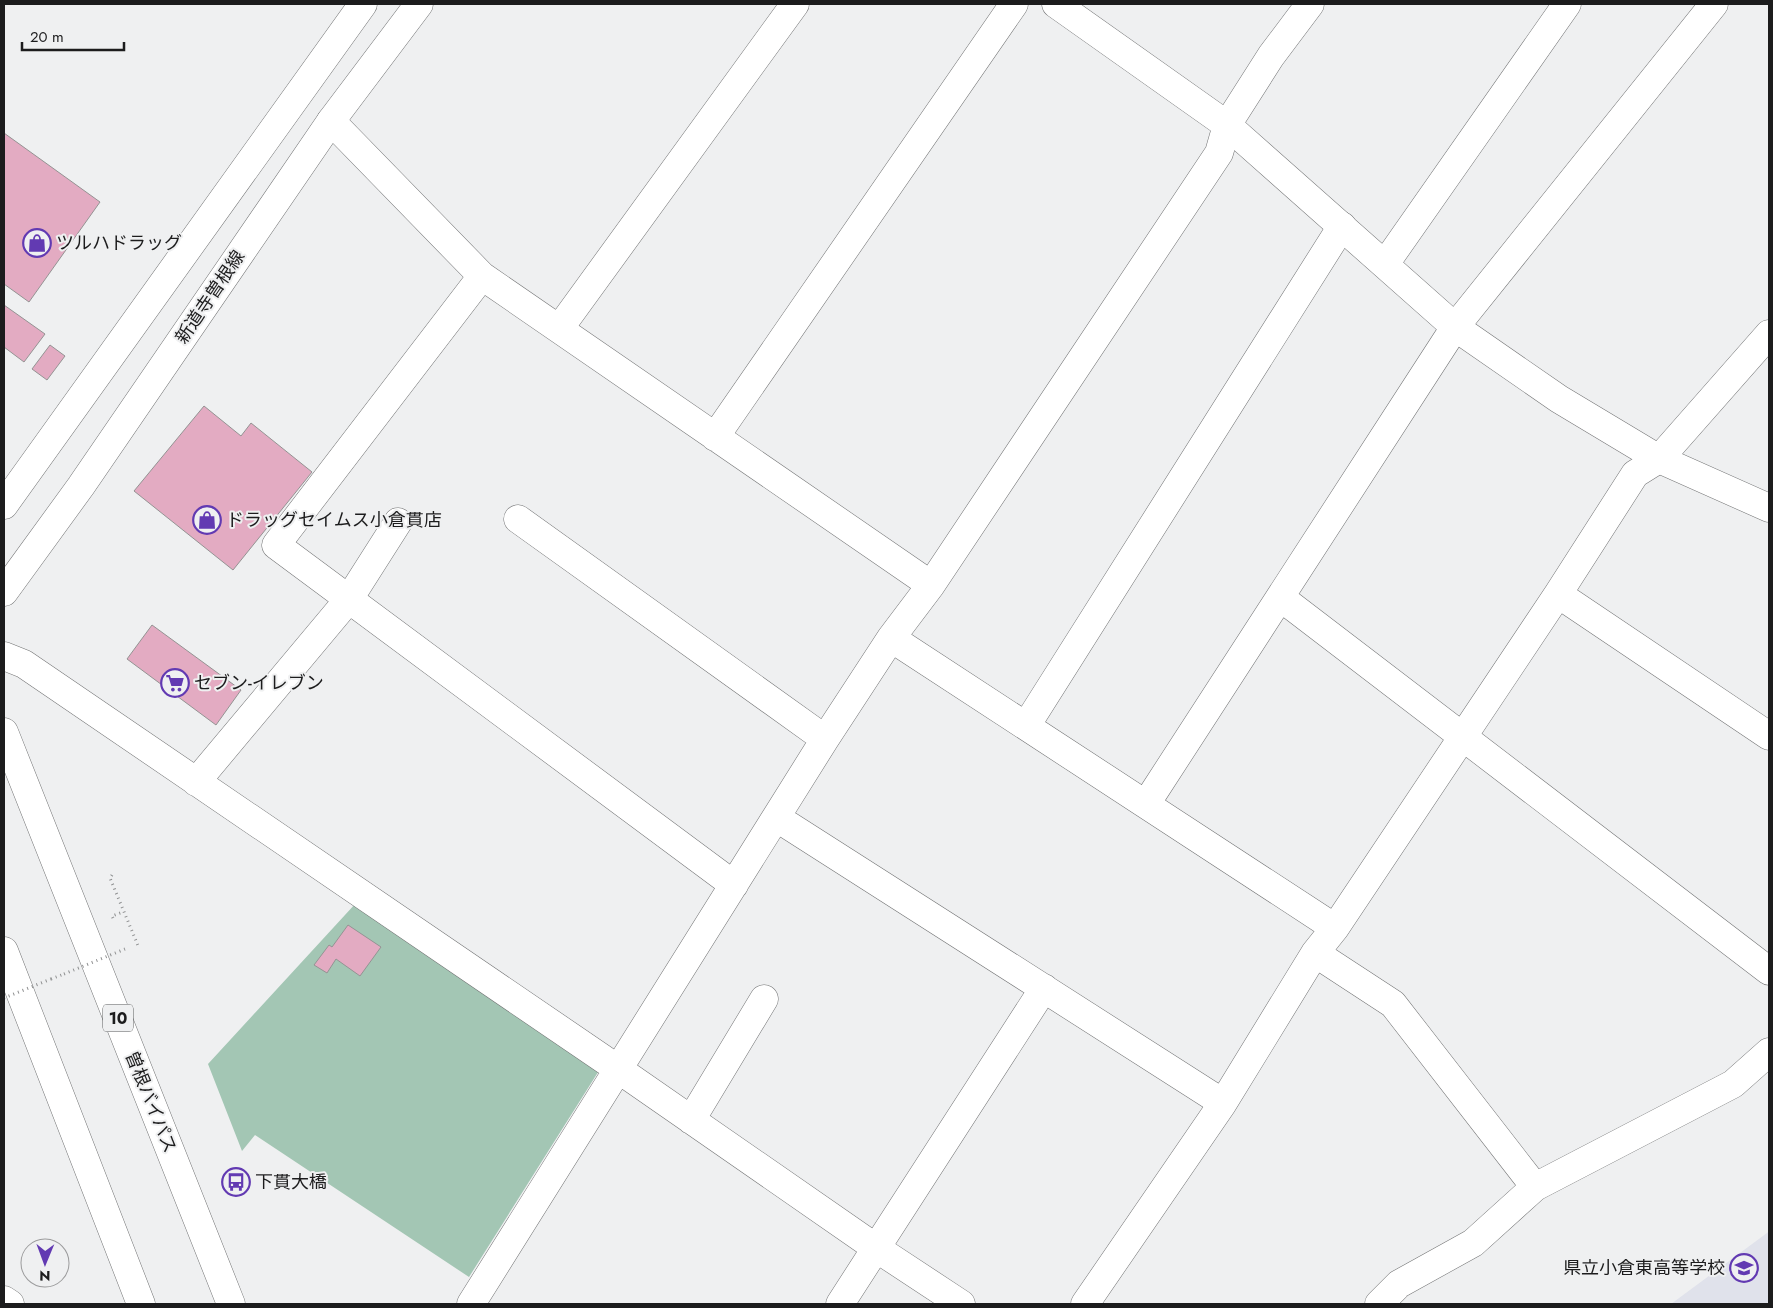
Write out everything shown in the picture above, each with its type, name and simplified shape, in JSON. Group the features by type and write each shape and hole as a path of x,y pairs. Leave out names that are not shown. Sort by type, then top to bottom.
{"main road":[{"path":"4,505 363,4"},
{"name":"新道寺曽根線","path":"4,592 81,486 330,122 419,4"},
{"path":"559,329 794,4"},
{"path":"715,436 1014,4"},
{"path":"1056,4 1227,125 1455,327 1559,399 1659,459 1769,508"},
{"path":"471,1304 825,739 891,638 931,585 1219,153 1227,125 1271,56 1310,4"},
{"path":"1385,264 1567,4"},
{"path":"1146,804 1455,327 1714,4"},
{"path":"330,122 482,276 931,585"},
{"path":"1026,726 1342,226"},
{"path":"482,276 276,545 734,885"},
{"path":"1084,1304 1223,1103 1315,954 1335,928 1558,594 1635,474 1659,459 1769,334"},
{"path":"518,519 825,739"},
{"path":"196,782 349,599 398,522"},
{"path":"1558,594 1769,736"},
{"path":"1280,597 1463,735 1769,971"},
{"path":"891,638 1335,928"},
{"path":"4,656 24,664 618,1069 876,1248 961,1304"},
{"name":"曽根バイパス","path":"4,732 231,1304"},
{"path":"777,818 1223,1103"},
{"path":"4,951 141,1304"},
{"path":"1315,954 1393,1004 1535,1187"},
{"path":"840,1304 1044,988"},
{"path":"691,1120 764,999"},
{"path":"1379,1304 1399,1284 1473,1243 1535,1187 1733,1084 1769,1052"},
{"path":"4,1300 10,1304"}],"path":[{"path":"111,876 123,912 139,948"},
{"path":"112,916 123,912"},
{"path":"4,998 125,949"}],"shaded area":[{"name":"県立小倉東高等学校","path":"1769,1231 1769,1304 1671,1304 1767,1233"}],"green space":[{"path":"356,903 600,1069 469,1277 255,1135 242,1151 208,1064"}],"building":[{"name":"ツルハドラッグ","path":"4,133 100,202 29,302 4,284"},
{"path":"4,305 45,334 24,362 4,347"},
{"path":"50,345 65,356 47,380 32,369"},
{"path":"204,406 241,436 251,423 312,472 233,570 134,491"},
{"path":"152,625 241,690 216,725 127,659"},
{"path":"348,925 381,947 360,976 336,959 327,973 314,965 329,945 332,947"}],"place":[{"name":"ツルハドラッグ","path":"37,243"},
{"name":"ドラッグセイムス小倉貫店","path":"207,520"},
{"name":"セブン-イレブン","path":"175,683"},
{"name":"下貫大橋","path":"236,1182"},
{"name":"県立小倉東高等学校","path":"1744,1268"}]}
